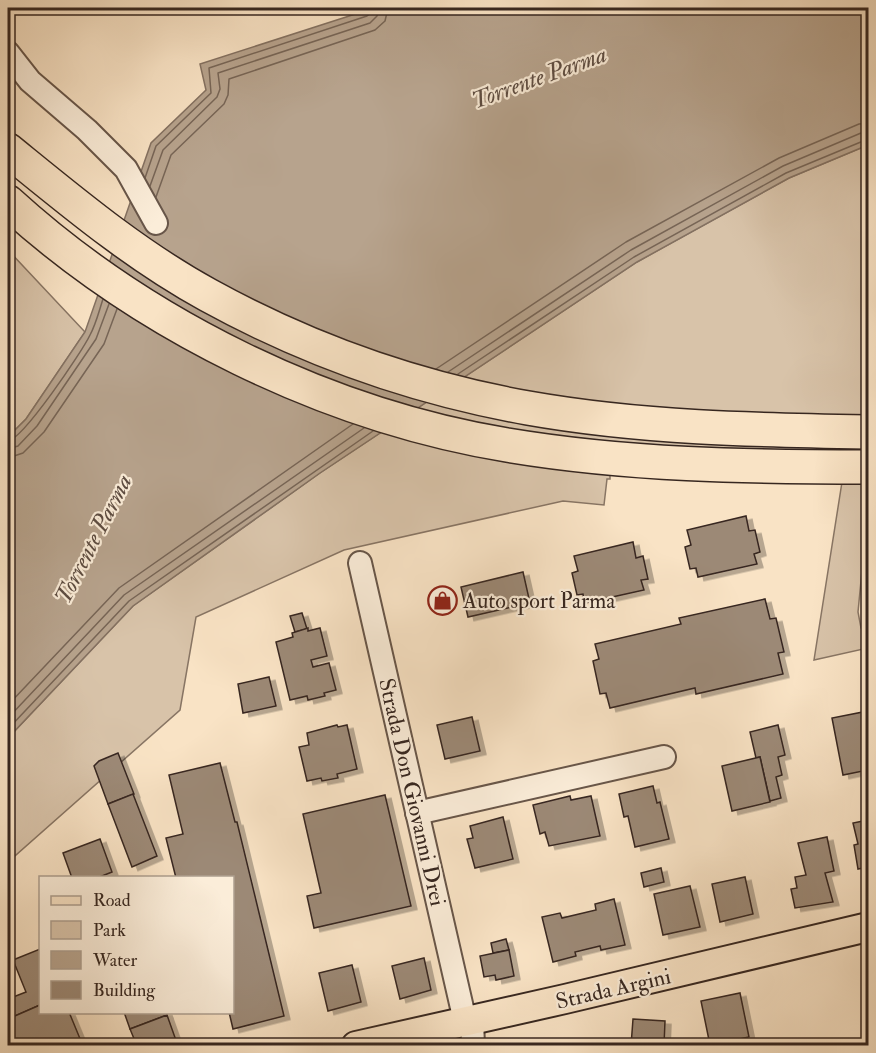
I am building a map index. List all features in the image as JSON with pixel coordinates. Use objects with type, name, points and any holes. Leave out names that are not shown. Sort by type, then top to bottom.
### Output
[{"type":"highway","points":[[8,135],[76,206]]},
{"type":"highway","points":[[8,150],[105,228],[208,295],[340,357],[411,381],[528,408],[614,420],[714,427],[868,432]]},
{"type":"highway","points":[[8,202],[39,231],[80,262],[155,311],[216,346],[323,394],[388,416],[470,438],[611,459],[714,466],[868,467]]},
{"type":"highway","points":[[8,218],[39,231]]},
{"type":"main road","name":"Strada Argini","points":[[356,1046],[470,1029],[868,927]]},
{"type":"street","points":[[8,53],[30,81],[87,130],[126,170],[156,223]]},
{"type":"street","name":"Strada Don Giovanni Drei","points":[[360,563],[417,813],[470,1029]]},
{"type":"street","points":[[417,813],[664,757]]},
{"type":"green space","points":[[868,145],[868,418],[843,418],[842,482],[610,474],[610,479],[607,479],[604,505],[563,501],[344,550],[196,617],[180,710],[8,862],[8,738],[133,606],[320,473],[637,262],[789,178]]},
{"type":"green space","points":[[8,250],[85,332],[26,419],[8,437]]},
{"type":"green space","points":[[842,482],[868,483],[868,526],[858,612],[861,628],[868,636],[868,648],[814,660]]},
{"type":"water","name":"Torrente Parma","points":[[374,8],[868,8],[868,145],[789,178],[637,262],[320,473],[133,606],[8,738],[8,437],[26,419],[85,332],[151,143],[206,90],[200,64]]},
{"type":"building","points":[[746,516],[749,531],[755,530],[760,552],[754,554],[757,564],[698,577],[696,568],[690,569],[685,547],[691,545],[687,530]]},
{"type":"building","points":[[633,542],[636,558],[643,556],[648,579],[641,580],[644,590],[585,603],[583,594],[577,595],[572,573],[578,571],[574,556]]},
{"type":"building","points":[[523,572],[530,603],[468,617],[461,587]]},
{"type":"building","points":[[765,599],[770,619],[776,618],[784,652],[778,653],[783,674],[696,694],[695,688],[610,708],[606,693],[600,694],[593,661],[599,659],[595,644],[681,624],[679,618]]},
{"type":"building","points":[[302,613],[307,629],[295,632],[290,616]]},
{"type":"building","points":[[308,628],[308,631],[320,628],[327,656],[311,660],[313,667],[329,663],[336,690],[324,693],[325,696],[308,700],[307,696],[290,700],[276,642],[293,637],[292,633]]},
{"type":"building","points":[[269,677],[276,706],[243,713],[238,684]]},
{"type":"building","points":[[863,712],[868,739],[868,770],[843,775],[832,718]]},
{"type":"building","points":[[472,717],[480,751],[445,759],[437,725]]},
{"type":"building","points":[[337,725],[338,727],[347,725],[357,769],[337,774],[338,778],[307,781],[299,747],[309,745],[307,733]]},
{"type":"building","points":[[778,725],[785,755],[778,757],[782,775],[776,777],[781,798],[770,801],[760,757],[756,758],[750,732]]},
{"type":"building","points":[[118,753],[134,794],[108,804],[94,766],[99,761]]},
{"type":"building","points":[[760,757],[770,802],[732,811],[722,766]]},
{"type":"building","points":[[220,763],[235,822],[237,822],[284,1016],[233,1029],[229,1014],[234,1014],[234,876],[176,876],[166,838],[183,834],[169,775]]},
{"type":"building","points":[[653,786],[657,803],[660,802],[669,839],[635,847],[628,816],[624,817],[619,794]]},
{"type":"building","points":[[133,794],[157,856],[132,867],[108,804]]},
{"type":"building","points":[[385,795],[411,906],[314,928],[307,896],[321,893],[303,814]]},
{"type":"building","points":[[570,796],[571,800],[591,796],[600,836],[549,846],[545,832],[540,834],[533,805]]},
{"type":"building","points":[[503,817],[513,859],[475,868],[467,839],[473,838],[470,826]]},
{"type":"building","points":[[868,820],[868,867],[858,869],[854,845],[858,844],[853,823]]},
{"type":"building","points":[[827,837],[834,871],[825,873],[833,902],[795,908],[791,889],[797,888],[795,877],[806,875],[798,843]]},
{"type":"building","points":[[100,839],[112,872],[102,876],[71,876],[63,853]]},
{"type":"building","points":[[661,868],[664,882],[644,887],[641,873]]},
{"type":"building","points":[[745,877],[753,914],[720,922],[712,884]]},
{"type":"building","points":[[690,886],[700,927],[663,935],[654,894]]},
{"type":"building","points":[[614,899],[625,945],[601,950],[600,946],[575,952],[576,956],[553,962],[542,917],[560,913],[562,918],[596,910],[595,904]]},
{"type":"building","points":[[506,939],[509,950],[493,953],[491,943]]},
{"type":"building","points":[[39,949],[39,1005],[8,1019],[8,999],[26,992],[13,960]]},
{"type":"building","points":[[509,950],[514,976],[496,980],[495,975],[484,977],[480,956]]},
{"type":"building","points":[[424,958],[431,990],[400,999],[392,966]]},
{"type":"building","points":[[352,965],[361,1002],[328,1011],[319,973]]},
{"type":"building","points":[[740,993],[749,1037],[710,1045],[701,1001]]},
{"type":"building","points":[[39,1005],[39,1014],[70,1014],[83,1046],[8,1046],[8,1019]]},
{"type":"building","points":[[125,1014],[167,1014],[167,1015],[130,1029]]},
{"type":"building","points":[[167,1015],[178,1046],[137,1046],[130,1029]]},
{"type":"building","points":[[633,1019],[665,1021],[664,1046],[631,1046]]},
{"type":"building","points":[[542,1039],[583,1042],[583,1046],[541,1046]]},
{"type":"place","name":"Auto sport Parma","points":[[442,600]]}]
